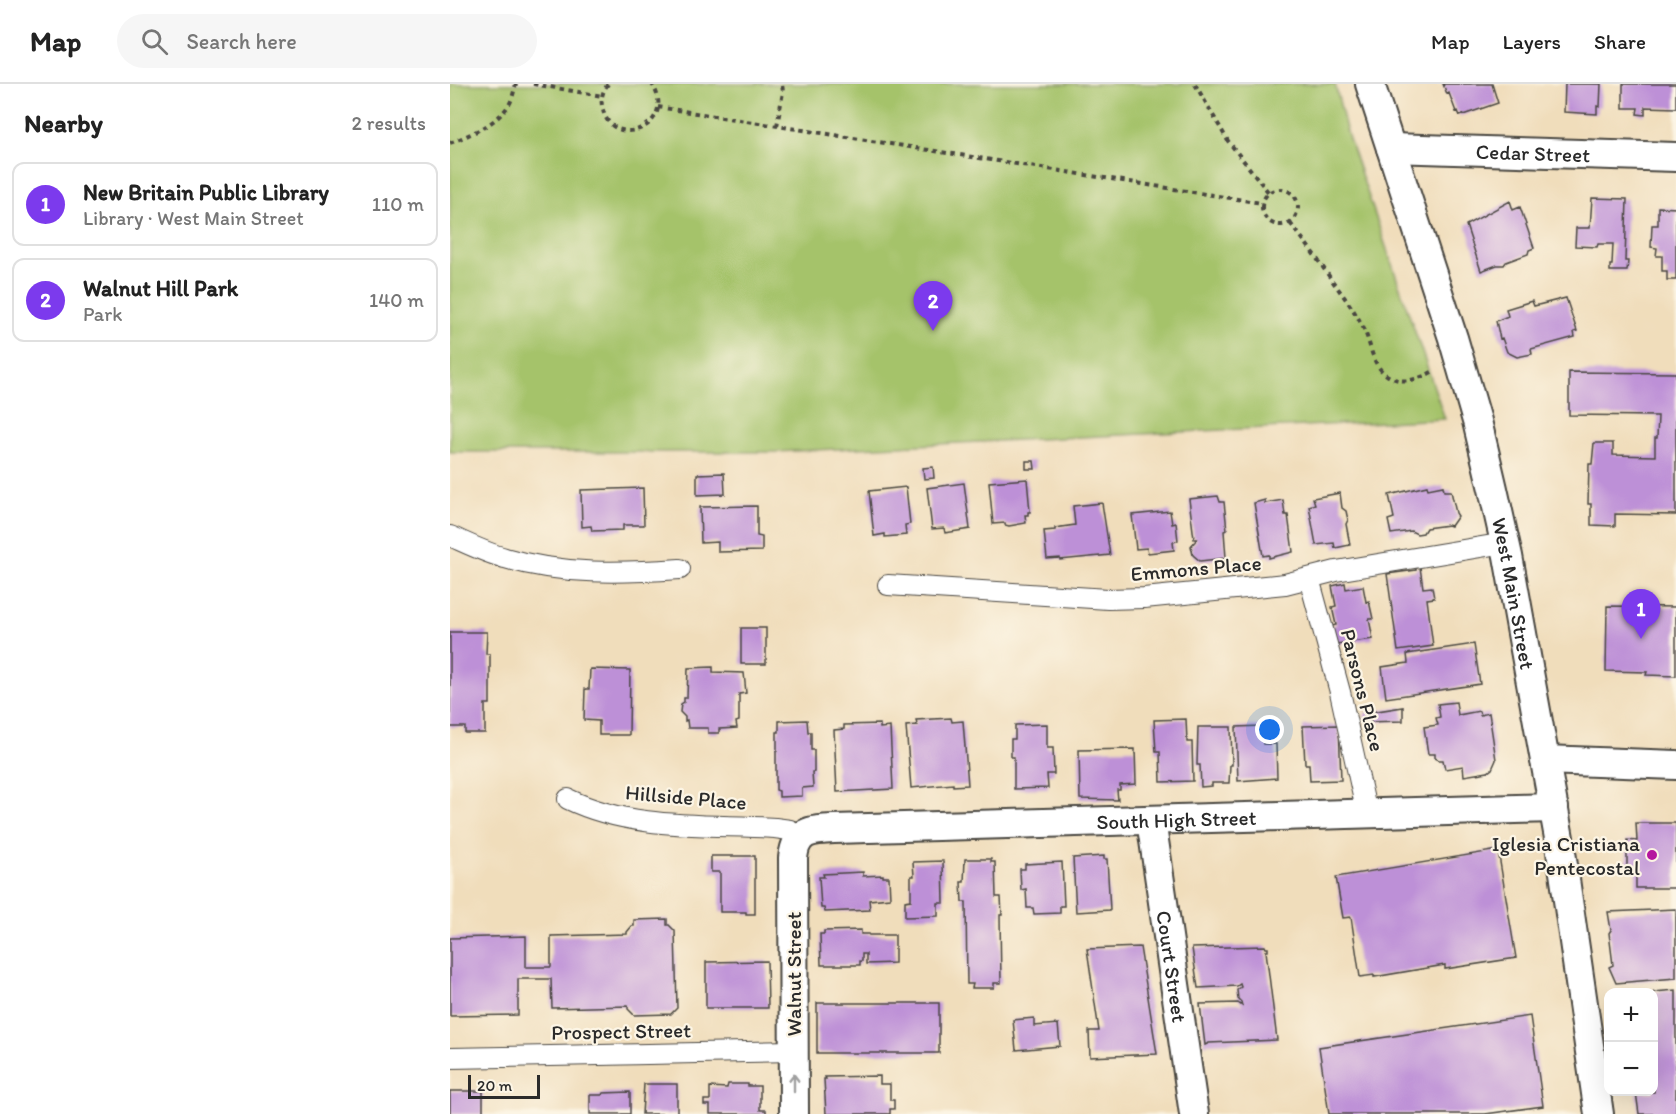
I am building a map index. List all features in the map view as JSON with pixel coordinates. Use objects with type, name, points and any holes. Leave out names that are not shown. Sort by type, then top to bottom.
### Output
[{"type":"street","name":"West Main Street","points":[[1369,84],[1461,367],[1482,442],[1505,543],[1554,808],[1599,1114]]},
{"type":"street","name":"Cedar Street","points":[[1390,148],[1676,157]]},
{"type":"street","points":[[450,536],[500,557],[548,567],[621,573],[680,569]]},
{"type":"street","name":"Emmons Place","points":[[888,585],[1135,599],[1286,584],[1336,571],[1505,543]]},
{"type":"street","name":"Parsons Place","points":[[1309,578],[1340,692],[1367,814]]},
{"type":"street","points":[[1545,760],[1676,765]]},
{"type":"street","name":"Hillside Place","points":[[568,799],[603,813],[638,820],[775,828],[790,830],[801,836]]},
{"type":"street","name":"South High Street","points":[[801,836],[815,831],[834,829],[1554,808]]},
{"type":"street","name":"Court Street","points":[[1151,820],[1194,1114]]},
{"type":"street","name":"Walnut Street","points":[[794,1114],[792,869],[795,847],[801,836]]},
{"type":"street","name":"Prospect Street","points":[[450,1058],[794,1051]]},
{"type":"path","points":[[450,143],[477,132],[503,113],[512,100],[516,84]]},
{"type":"path","points":[[533,84],[602,96]]},
{"type":"path","points":[[608,84],[602,96],[604,116],[610,124],[629,131],[647,126],[654,118],[658,107],[656,91],[652,84]]},
{"type":"path","points":[[777,126],[783,92],[782,84]]},
{"type":"path","points":[[1195,84],[1228,141],[1269,192]]},
{"type":"path","points":[[658,107],[1262,203]]},
{"type":"path","points":[[1280,189],[1295,197],[1299,208],[1290,223],[1283,226],[1271,224],[1266,219],[1262,203],[1269,192],[1280,189]]},
{"type":"path","points":[[1290,223],[1353,308],[1366,333],[1372,355],[1383,372],[1392,378],[1404,381],[1434,371]]},
{"type":"green space","points":[[450,84],[1335,84],[1347,133],[1445,419],[775,452],[450,452]]},
{"type":"building","points":[[1443,84],[1492,84],[1498,103],[1460,116]]},
{"type":"building","points":[[1565,84],[1601,84],[1600,107],[1597,106],[1597,114],[1564,112]]},
{"type":"building","points":[[1623,84],[1676,84],[1676,108],[1645,107],[1645,115],[1637,114],[1638,108],[1623,108]]},
{"type":"building","points":[[1592,198],[1627,199],[1625,261],[1628,261],[1627,271],[1610,271],[1613,244],[1598,244],[1597,247],[1575,246],[1576,228],[1590,228]]},
{"type":"building","points":[[1510,201],[1513,210],[1520,207],[1534,248],[1529,250],[1528,254],[1506,262],[1504,265],[1481,271],[1466,225]]},
{"type":"building","points":[[1658,207],[1676,208],[1676,280],[1667,280],[1667,271],[1662,271],[1662,256],[1656,256],[1657,248],[1651,247],[1652,225],[1658,225]]},
{"type":"building","points":[[1566,298],[1577,331],[1574,332],[1575,337],[1531,349],[1532,354],[1517,357],[1507,352],[1502,338],[1500,339],[1496,321],[1508,316],[1506,309],[1532,301],[1534,306]]},
{"type":"building","points":[[1569,372],[1676,373],[1676,515],[1615,514],[1615,526],[1591,525],[1591,504],[1588,504],[1589,464],[1592,464],[1594,443],[1613,443],[1613,455],[1655,456],[1658,416],[1569,415]]},
{"type":"building","points":[[1026,461],[1034,461],[1035,469],[1026,469]]},
{"type":"building","points":[[933,467],[934,478],[924,479],[923,468]]},
{"type":"building","points":[[724,473],[725,494],[697,495],[697,474]]},
{"type":"building","points":[[1027,479],[1030,512],[1025,515],[1026,523],[1009,526],[1005,523],[993,524],[989,482]]},
{"type":"building","points":[[964,483],[970,529],[945,533],[944,528],[932,529],[927,488]]},
{"type":"building","points":[[1427,486],[1428,489],[1443,486],[1444,491],[1451,491],[1458,516],[1451,526],[1426,528],[1423,533],[1417,534],[1411,531],[1391,534],[1388,520],[1394,518],[1389,495]]},
{"type":"building","points":[[906,487],[910,524],[905,525],[906,535],[874,536],[869,491]]},
{"type":"building","points":[[643,488],[644,525],[623,525],[623,530],[592,531],[591,526],[582,527],[581,490]]},
{"type":"building","points":[[1340,493],[1342,508],[1346,511],[1348,520],[1346,524],[1350,545],[1335,548],[1334,543],[1316,545],[1309,506],[1315,504],[1313,498]]},
{"type":"building","points":[[1218,496],[1220,502],[1224,502],[1227,530],[1224,531],[1226,558],[1200,561],[1193,555],[1191,546],[1197,539],[1194,539],[1189,499]]},
{"type":"building","points":[[1265,500],[1265,503],[1283,500],[1285,515],[1288,515],[1293,552],[1269,558],[1269,555],[1263,556],[1254,503]]},
{"type":"building","points":[[1102,503],[1110,555],[1060,560],[1060,558],[1047,559],[1044,531],[1075,525],[1073,506]]},
{"type":"building","points":[[757,506],[757,536],[762,537],[762,551],[718,552],[718,542],[701,543],[700,507]]},
{"type":"building","points":[[1170,511],[1172,524],[1176,523],[1178,541],[1173,542],[1174,550],[1148,553],[1147,548],[1136,549],[1132,515]]},
{"type":"building","points":[[1420,567],[1423,588],[1432,587],[1434,598],[1427,599],[1433,646],[1398,651],[1387,574],[1416,570]]},
{"type":"building","points":[[1345,583],[1346,589],[1363,586],[1373,619],[1369,619],[1373,639],[1336,644],[1332,626],[1336,625],[1332,607],[1336,606],[1332,586]]},
{"type":"building","points":[[1607,606],[1676,607],[1676,676],[1646,675],[1647,672],[1606,671]]},
{"type":"building","points":[[741,628],[766,628],[766,664],[741,664]]},
{"type":"building","points":[[450,632],[487,632],[486,654],[490,654],[490,704],[485,704],[485,733],[465,733],[465,727],[450,727]]},
{"type":"building","points":[[1474,644],[1480,684],[1386,698],[1382,667],[1408,663],[1407,654]]},
{"type":"building","points":[[713,667],[713,672],[744,673],[746,693],[739,694],[737,728],[719,729],[719,733],[708,733],[708,728],[688,728],[687,720],[685,721],[685,717],[680,712],[684,698],[687,698],[688,668]]},
{"type":"building","points":[[590,669],[630,670],[629,735],[599,735],[599,721],[584,720],[585,689],[589,689]]},
{"type":"building","points":[[1456,702],[1458,715],[1479,711],[1480,715],[1489,713],[1496,760],[1488,772],[1464,776],[1463,766],[1445,769],[1443,760],[1435,758],[1435,754],[1428,754],[1424,727],[1438,725],[1436,718],[1440,717],[1438,704]]},
{"type":"building","points":[[1403,707],[1403,721],[1365,722],[1365,713]]},
{"type":"building","points":[[951,718],[952,722],[963,721],[968,785],[911,788],[906,726],[917,725],[916,720]]},
{"type":"building","points":[[1186,719],[1187,742],[1192,742],[1193,781],[1161,782],[1160,752],[1156,752],[1154,720]]},
{"type":"building","points":[[807,720],[808,732],[811,732],[811,750],[814,750],[813,787],[802,788],[802,796],[779,797],[779,791],[776,790],[776,751],[779,721]]},
{"type":"building","points":[[880,724],[880,728],[890,727],[893,789],[837,792],[834,730],[844,729],[844,725]]},
{"type":"building","points":[[1047,724],[1047,748],[1053,748],[1054,774],[1047,774],[1048,788],[1014,789],[1014,757],[1011,757],[1011,739],[1015,739],[1015,725]]},
{"type":"building","points":[[1339,725],[1341,780],[1310,781],[1309,764],[1305,764],[1303,726]]},
{"type":"building","points":[[1262,726],[1263,744],[1276,744],[1277,778],[1238,781],[1236,727]]},
{"type":"building","points":[[1198,727],[1231,727],[1232,765],[1230,765],[1229,783],[1212,783],[1212,786],[1201,787],[1200,765],[1197,765]]},
{"type":"building","points":[[1135,749],[1136,784],[1120,785],[1120,790],[1117,790],[1118,800],[1080,799],[1079,750]]},
{"type":"building","name":"Iglesia Cristiana Pentecostal","points":[[1636,823],[1676,823],[1676,888],[1636,888],[1636,870],[1627,870],[1627,840],[1637,841]]},
{"type":"building","points":[[1498,850],[1516,958],[1445,969],[1445,965],[1374,977],[1374,975],[1360,977],[1351,917],[1343,918],[1336,877]]},
{"type":"building","points":[[711,856],[755,856],[755,914],[720,912],[720,872],[711,872]]},
{"type":"building","points":[[1104,856],[1104,859],[1107,859],[1110,910],[1076,912],[1073,858]]},
{"type":"building","points":[[965,859],[991,859],[991,862],[995,862],[996,897],[1001,897],[1002,915],[1000,915],[1001,983],[994,983],[994,988],[972,988],[973,984],[967,984],[966,902],[962,902],[961,882],[964,882]]},
{"type":"building","points":[[943,861],[944,903],[938,903],[938,916],[905,917],[905,901],[911,900],[913,862]]},
{"type":"building","points":[[1062,862],[1064,906],[1060,906],[1060,913],[1034,914],[1033,908],[1027,908],[1026,889],[1021,890],[1020,869],[1025,869],[1025,864]]},
{"type":"building","points":[[863,872],[863,876],[889,877],[890,898],[869,900],[870,910],[825,912],[824,908],[821,908],[819,877],[824,877],[823,874]]},
{"type":"building","points":[[1676,909],[1676,978],[1616,983],[1609,967],[1613,965],[1608,912]]},
{"type":"building","points":[[667,919],[667,925],[675,931],[677,1008],[671,1014],[634,1015],[628,1006],[552,1008],[551,979],[518,979],[518,1015],[450,1016],[450,938],[526,936],[526,967],[551,967],[551,936],[627,934],[634,926],[634,920]]},
{"type":"building","points":[[861,930],[861,934],[895,935],[895,963],[866,964],[866,954],[862,954],[860,965],[821,965],[820,934],[824,934],[824,931]]},
{"type":"building","points":[[1265,946],[1268,948],[1266,951],[1277,1040],[1205,1045],[1200,1004],[1238,1003],[1242,1006],[1237,990],[1241,987],[1240,984],[1198,988],[1192,948]]},
{"type":"building","points":[[1140,947],[1157,1054],[1090,1057],[1089,1031],[1099,1031],[1087,949]]},
{"type":"building","points":[[767,961],[768,1008],[706,1008],[706,962]]},
{"type":"building","points":[[1676,990],[1676,1114],[1639,1114],[1637,1096],[1658,1096],[1658,992]]},
{"type":"building","points":[[817,1003],[939,1003],[939,1053],[817,1053]]},
{"type":"building","points":[[1530,1016],[1543,1106],[1485,1114],[1329,1114],[1319,1047]]},
{"type":"building","points":[[1034,1018],[1034,1026],[1058,1024],[1060,1046],[1016,1050],[1013,1020]]},
{"type":"building","points":[[880,1076],[880,1084],[890,1084],[890,1100],[894,1100],[894,1109],[890,1109],[890,1114],[826,1114],[825,1077]]},
{"type":"building","points":[[644,1084],[677,1084],[677,1114],[642,1114]]},
{"type":"building","points":[[728,1084],[760,1086],[760,1110],[766,1110],[766,1114],[710,1114],[710,1105],[704,1105],[704,1100],[710,1100],[710,1087],[727,1088]]},
{"type":"building","points":[[450,1091],[483,1091],[483,1114],[450,1114]]},
{"type":"building","points":[[630,1092],[630,1114],[590,1114],[590,1095]]},
{"type":"place","name":"Walnut Hill Park","points":[[933,331]]},
{"type":"place","name":"New Britain Public Library","points":[[1641,639]]},
{"type":"place","name":"Iglesia Cristiana Pentecostal","points":[[1652,855]]}]
